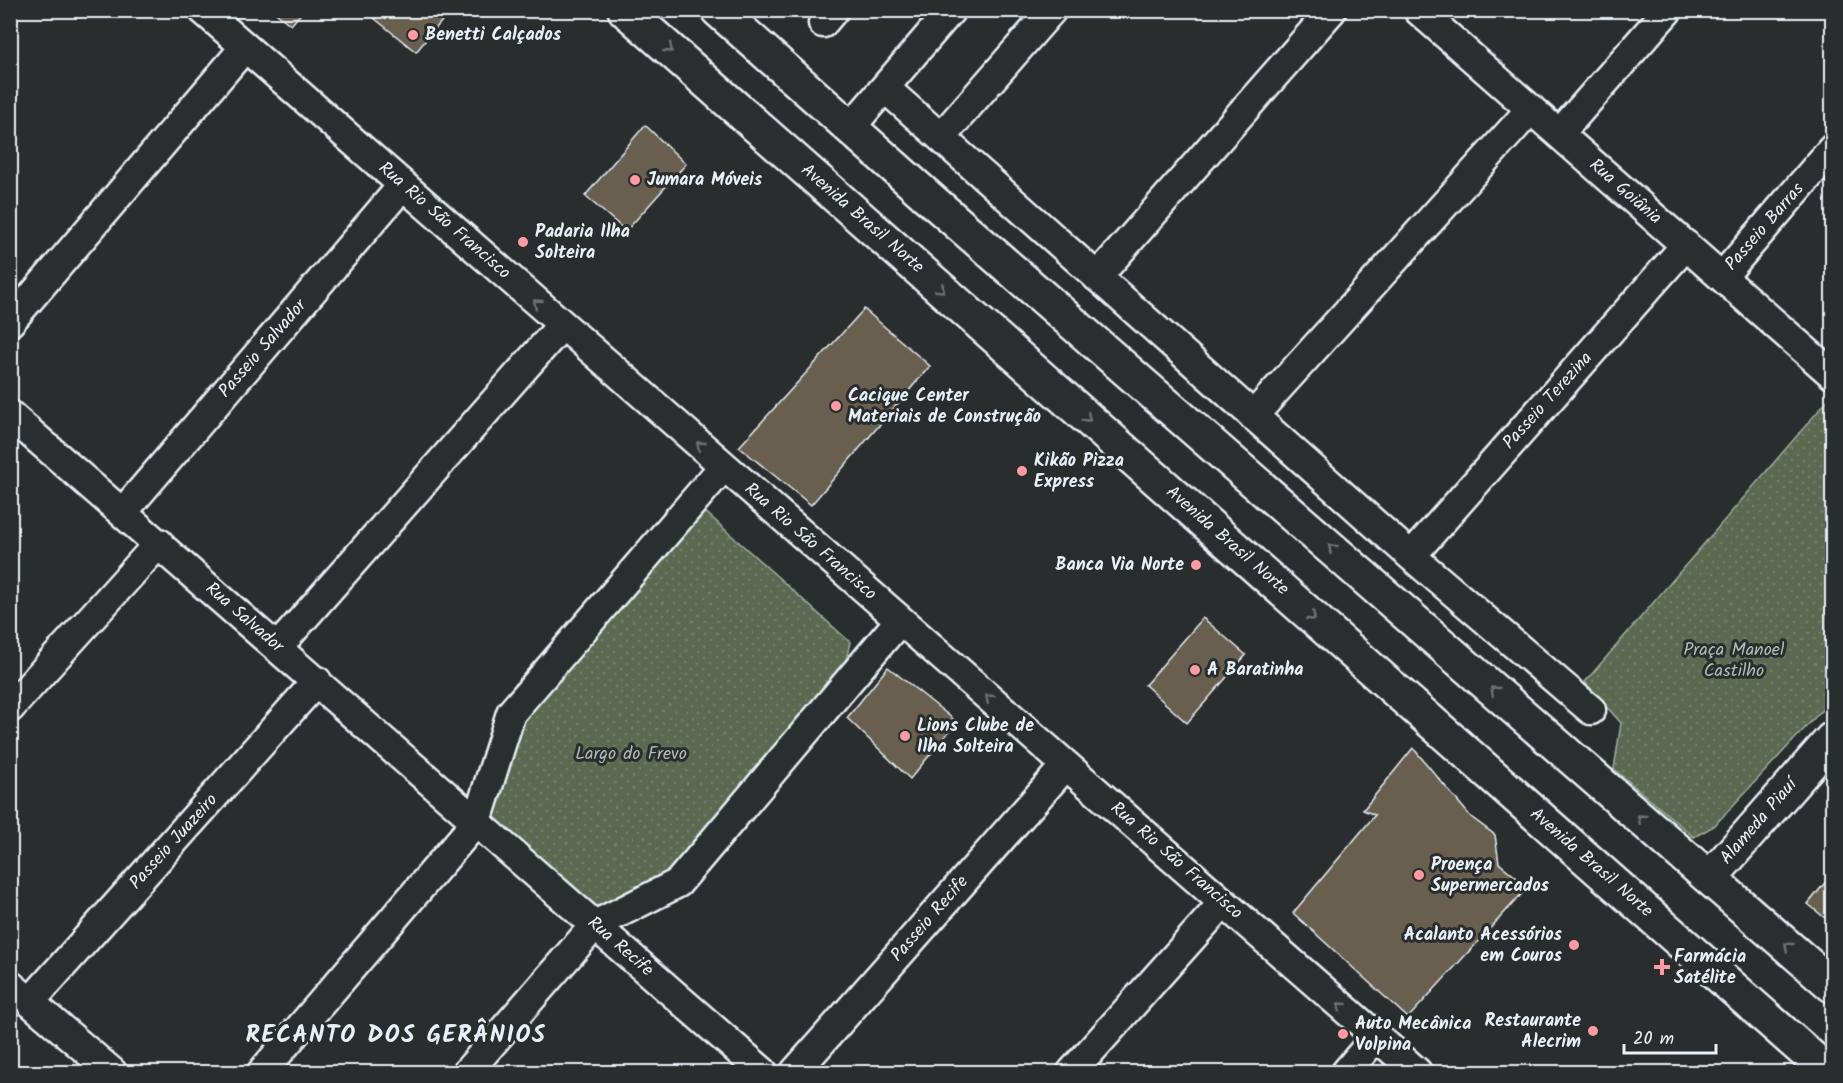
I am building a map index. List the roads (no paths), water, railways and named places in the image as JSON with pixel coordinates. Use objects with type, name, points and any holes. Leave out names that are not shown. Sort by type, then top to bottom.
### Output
[{"type":"main road","name":"Avenida Brasil Norte","points":[[625,10],[1828,1072]]},
{"type":"main road","points":[[718,10],[850,128],[1833,985]]},
{"type":"main road","name":"Alameda Piauí","points":[[1710,878],[1833,739]]},
{"type":"street","name":"Rua Rio São Francisco","points":[[203,10],[1417,1072]]},
{"type":"street","points":[[850,128],[951,10]]},
{"type":"street","points":[[941,137],[1052,10]]},
{"type":"street","points":[[1097,277],[1332,10]]},
{"type":"street","name":"Rua Goiânia","points":[[1418,10],[1833,374]]},
{"type":"street","points":[[1559,134],[1668,10]]},
{"type":"street","points":[[10,322],[245,47]]},
{"type":"street","points":[[885,88],[1411,556],[1591,710]]},
{"type":"street","points":[[1253,416],[1531,109]]},
{"type":"street","name":"Passeio Barras","points":[[1722,277],[1833,149]]},
{"type":"street","name":"Passeio Salvador","points":[[123,512],[403,185]]},
{"type":"street","name":"Passeio Terezina","points":[[1411,556],[1686,245]]},
{"type":"street","points":[[278,647],[562,325]]},
{"type":"street","name":"Rua Salvador","points":[[10,415],[477,821]]},
{"type":"street","points":[[262,1072],[477,821],[511,713],[724,466]]},
{"type":"street","points":[[10,708],[159,543]]},
{"type":"street","points":[[467,1072],[595,924],[678,883],[900,620]]},
{"type":"street","name":"Passeio Juazeiro","points":[[20,993],[317,681]]},
{"type":"street","name":"Passeio Recife","points":[[795,1072],[1066,765]]},
{"type":"street","name":"Rua Recife","points":[[477,821],[595,924],[752,1069]]},
{"type":"street","points":[[1072,1072],[1223,903]]},
{"type":"street","points":[[20,993],[112,1072]]},
{"type":"street","points":[[1346,1072],[1376,1037]]},
{"type":"place","name":"Benetti Calçados","points":[[413,35]]},
{"type":"place","name":"Jumara Móveis","points":[[635,180]]},
{"type":"place","name":"Padaria Ilha Solteira","points":[[523,242]]},
{"type":"place","name":"Cacique Center Materiais de Construção","points":[[836,406]]},
{"type":"place","name":"Kikão Pizza Express","points":[[1022,471]]},
{"type":"place","name":"Banca Via Norte","points":[[1196,565]]},
{"type":"place","name":"A Baratinha","points":[[1195,670]]},
{"type":"place","name":"Lions Clube de Ilha Solteira","points":[[905,736]]},
{"type":"place","name":"Proença Supermercados","points":[[1419,875]]},
{"type":"place","name":"Acalanto Acessórios em Couros","points":[[1574,945]]},
{"type":"place","name":"Farmácia Satélite","points":[[1662,967]]},
{"type":"place","name":"Restaurante Alecrim","points":[[1593,1031]]},
{"type":"place","name":"Auto Mecânica Volpina","points":[[1343,1034]]},
{"type":"district","name":"RECANTO DOS GERÂNIOS","points":[[396,1035]]},
{"type":"park label","name":"Praça Manoel Castilho","points":[[1734,660]]},
{"type":"park label","name":"Largo do Frevo","points":[[631,754]]}]
